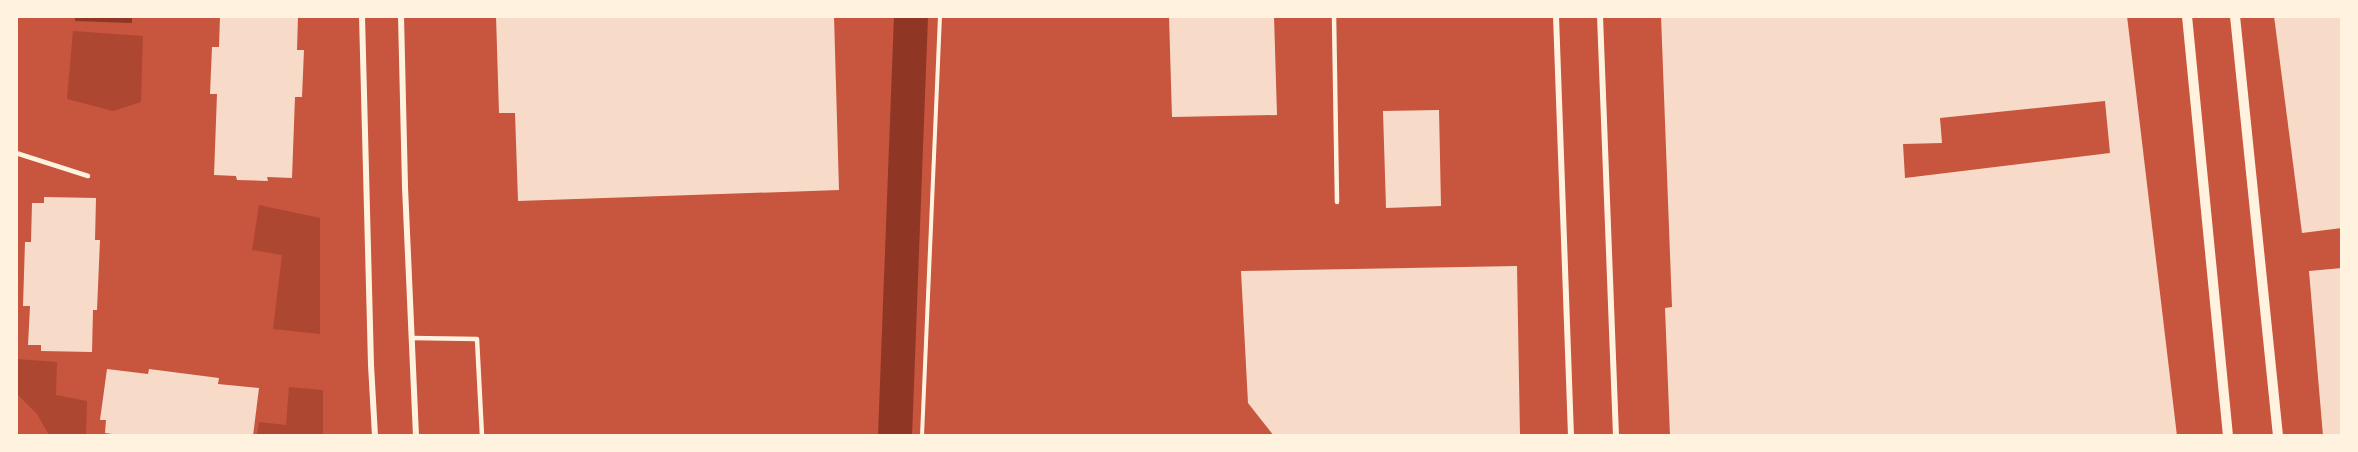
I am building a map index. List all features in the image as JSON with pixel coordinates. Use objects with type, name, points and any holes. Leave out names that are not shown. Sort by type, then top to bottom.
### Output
[{"type":"street","points":[[362,16],[371,365],[375,435]]},
{"type":"street","points":[[401,16],[405,187],[416,435]]},
{"type":"street","points":[[1556,16],[1571,435]]},
{"type":"street","points":[[1600,16],[1616,435]]},
{"type":"street","points":[[2187,16],[2228,435]]},
{"type":"street","points":[[2235,16],[2278,435]]},
{"type":"lane","points":[[1334,16],[1338,202]]},
{"type":"lane","points":[[16,153],[88,176]]},
{"type":"lane","points":[[412,338],[477,339],[482,435]]},
{"type":"path","points":[[922,435],[940,16]]},
{"type":"shaded area","points":[[75,17],[132,17],[132,23],[75,21]]},
{"type":"shaded area","points":[[73,31],[143,36],[141,102],[113,111],[67,99]]},
{"type":"shaded area","points":[[259,205],[320,218],[320,334],[273,329],[282,255],[252,250]]},
{"type":"shaded area","points":[[16,359],[57,362],[56,395],[87,401],[86,435],[49,435],[37,414],[17,394]]},
{"type":"shaded area","points":[[289,387],[323,390],[323,435],[257,435],[259,422],[286,425]]},
{"type":"building","points":[[220,16],[298,16],[297,50],[304,50],[302,97],[295,97],[292,178],[267,177],[268,181],[237,180],[236,176],[214,175],[217,94],[210,94],[212,47],[219,47]]},
{"type":"building","points":[[496,16],[834,16],[839,190],[518,201],[515,113],[499,113]]},
{"type":"building","points":[[1169,16],[1274,16],[1277,115],[1172,117]]},
{"type":"building","points":[[1661,16],[2127,16],[2177,436],[1670,436],[1665,308],[1672,307]],"holes":[[[2105,101],[2110,153],[1905,178],[1903,144],[1942,143],[1940,118]]]},
{"type":"building","points":[[2274,16],[2342,16],[2342,228],[2302,233]]},
{"type":"building","points":[[1439,110],[1441,206],[1386,208],[1383,111]]},
{"type":"building","points":[[44,197],[96,198],[95,240],[100,240],[97,310],[93,310],[92,352],[41,351],[41,345],[28,345],[30,306],[23,306],[25,242],[31,242],[32,203],[44,203]]},
{"type":"building","points":[[1517,266],[1520,436],[1274,436],[1248,403],[1241,271]]},
{"type":"building","points":[[2342,268],[2342,436],[2323,436],[2309,271]]},
{"type":"building","points":[[107,369],[148,374],[149,369],[219,378],[218,384],[259,388],[253,436],[127,436],[105,433],[106,420],[100,420]]},
{"type":"waterway","points":[[895,436],[911,16]]}]
